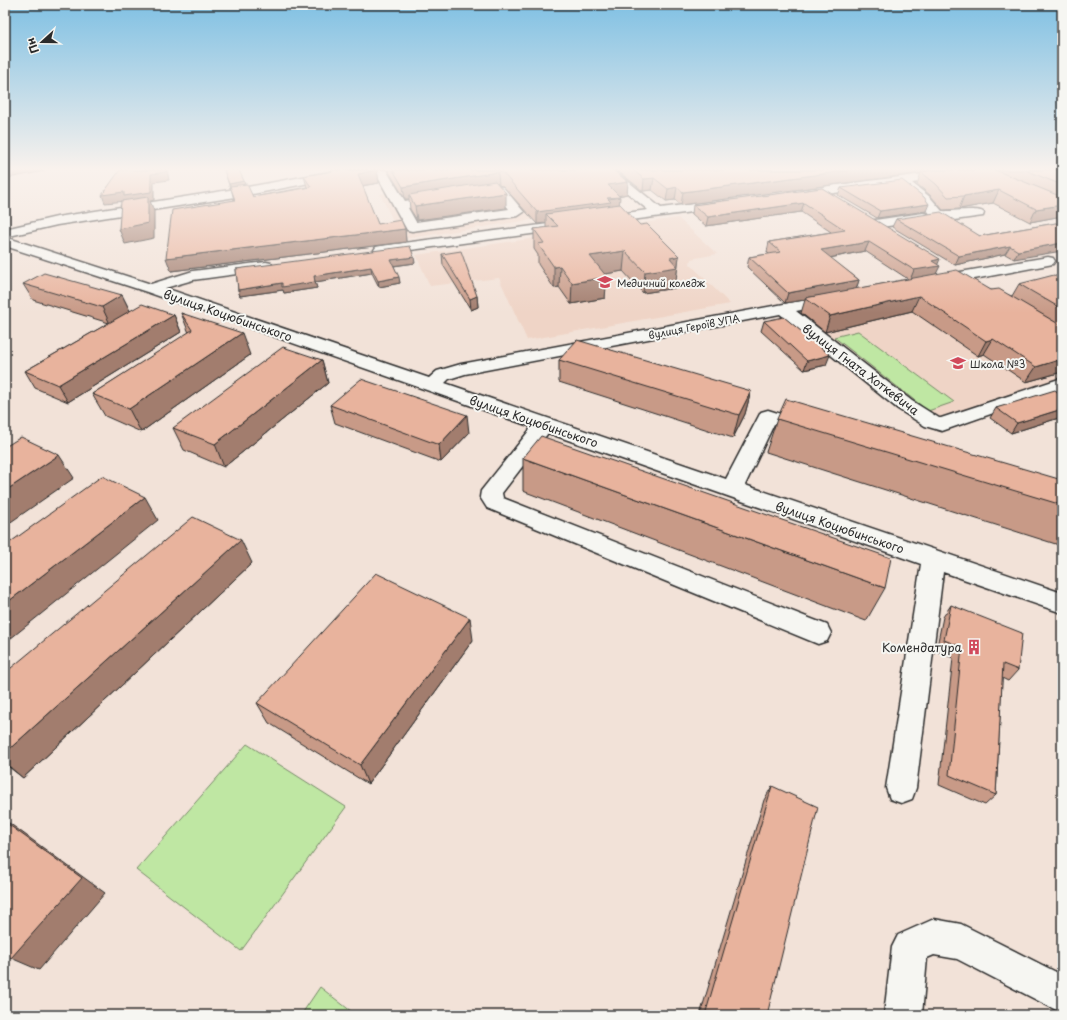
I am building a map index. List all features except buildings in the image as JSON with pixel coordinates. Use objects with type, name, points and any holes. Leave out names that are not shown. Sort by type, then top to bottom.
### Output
[{"type":"street","points":[[5,232],[76,218]]},
{"type":"street","points":[[407,218],[412,228],[481,218]]},
{"type":"street","points":[[368,252],[620,218]]},
{"type":"street","points":[[866,218],[895,236]]},
{"type":"street","points":[[875,224],[920,218]]},
{"type":"street","points":[[27,247],[26,240],[32,233],[57,221]]},
{"type":"street","name":"вулиця Коцюбинського","points":[[5,241],[152,289],[1062,603]]},
{"type":"street","points":[[922,284],[1048,261]]},
{"type":"street","points":[[152,289],[164,282],[190,276],[277,264]]},
{"type":"street","points":[[941,264],[979,288]]},
{"type":"street","name":"вулиця Героїв УПА","points":[[431,386],[443,375],[461,369],[845,298]]},
{"type":"street","name":"вулиця Гната Хоткевича","points":[[783,309],[905,405],[932,422],[942,425],[1062,383]]},
{"type":"street","points":[[732,489],[768,416],[820,432]]},
{"type":"street","points":[[544,425],[492,491],[491,496],[495,503],[818,633]]},
{"type":"street","points":[[901,788],[934,559]]},
{"type":"street","points":[[903,1015],[910,947],[934,937],[961,942],[1062,995]]},
{"type":"shaded area","points":[[392,218],[543,218],[402,239]]},
{"type":"shaded area","name":"Медичний коледж","points":[[678,218],[717,254],[691,259],[690,264],[730,304],[527,340],[499,278],[430,286],[416,255]]},
{"type":"shaded area","name":"Школа №3","points":[[954,281],[1062,347],[1062,379],[926,421],[790,313]]},
{"type":"green space","points":[[858,331],[954,402],[928,411],[834,337]]},
{"type":"green space","points":[[247,744],[346,807],[241,951],[136,870]]},
{"type":"green space","points":[[320,987],[356,1015],[301,1015]]},
{"type":"place","name":"Медичний коледж","points":[[605,282]]},
{"type":"place","name":"Школа №3","points":[[958,363]]},
{"type":"place","name":"Комендатура","points":[[974,647]]}]
